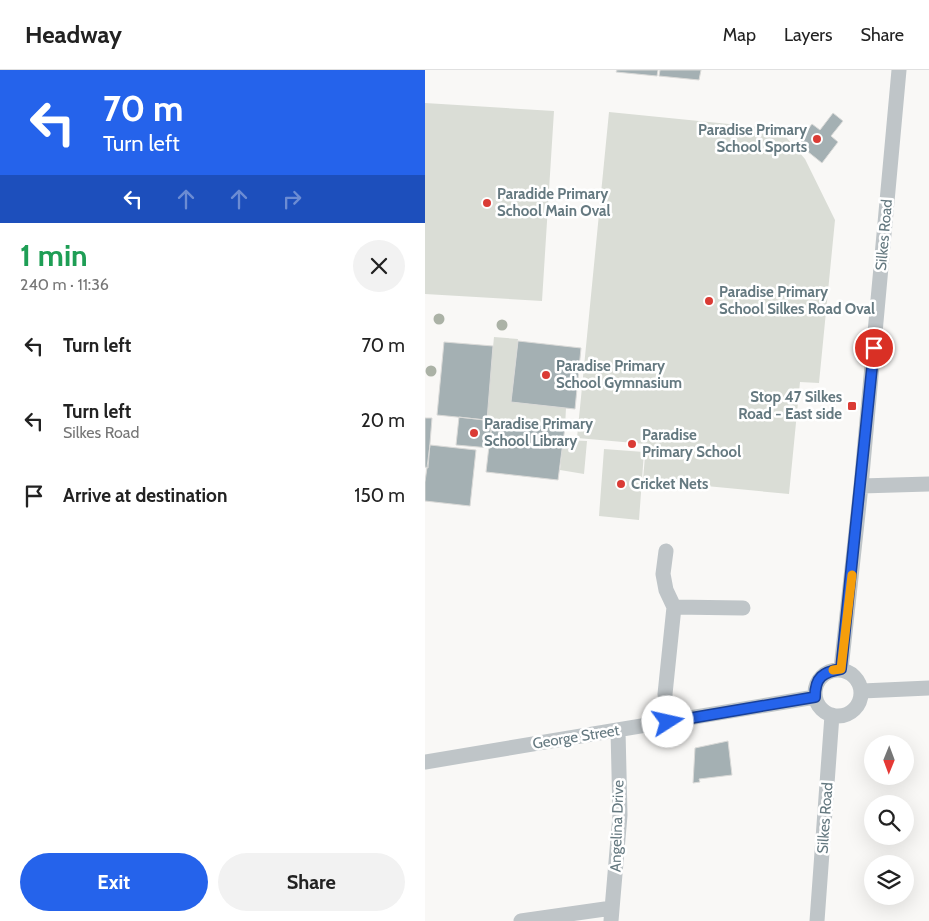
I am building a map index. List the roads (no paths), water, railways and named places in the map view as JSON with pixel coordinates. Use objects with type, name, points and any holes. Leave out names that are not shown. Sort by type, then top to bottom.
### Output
[{"type":"street","name":"Silkes Road","points":[[841,669],[861,486],[899,70]]},
{"type":"street","points":[[861,486],[929,484]]},
{"type":"street","points":[[666,551],[663,574],[666,590],[674,607],[665,694],[668,722]]},
{"type":"street","points":[[674,607],[743,608]]},
{"type":"street","points":[[841,669],[855,676],[862,691],[856,708],[842,716],[832,716],[823,711],[815,697],[817,682],[822,675],[829,671],[841,669]]},
{"type":"street","points":[[862,691],[929,688]]},
{"type":"street","name":"George Street","points":[[425,762],[815,697]]},
{"type":"street","name":"Silkes Road","points":[[817,921],[832,716]]},
{"type":"street","name":"Angelina Drive","points":[[612,914],[620,815],[618,730]]},
{"type":"street","points":[[521,921],[612,914]]},
{"type":"place","name":"Paradise Primary School Sports","points":[[817,139]]},
{"type":"place","name":"Paradide Primary School Main Oval","points":[[487,203]]},
{"type":"place","name":"Paradise Primary School Silkes Road Oval","points":[[709,301]]},
{"type":"place","name":"Paradise Primary School Gymnasium","points":[[546,375]]},
{"type":"place","name":"Stop 47 Silkes Road - East side","points":[[852,406]]},
{"type":"place","name":"Paradise Primary School Library","points":[[474,433]]},
{"type":"place","name":"Paradise Primary School","points":[[632,444]]},
{"type":"place","name":"Cricket Nets","points":[[621,484]]}]
